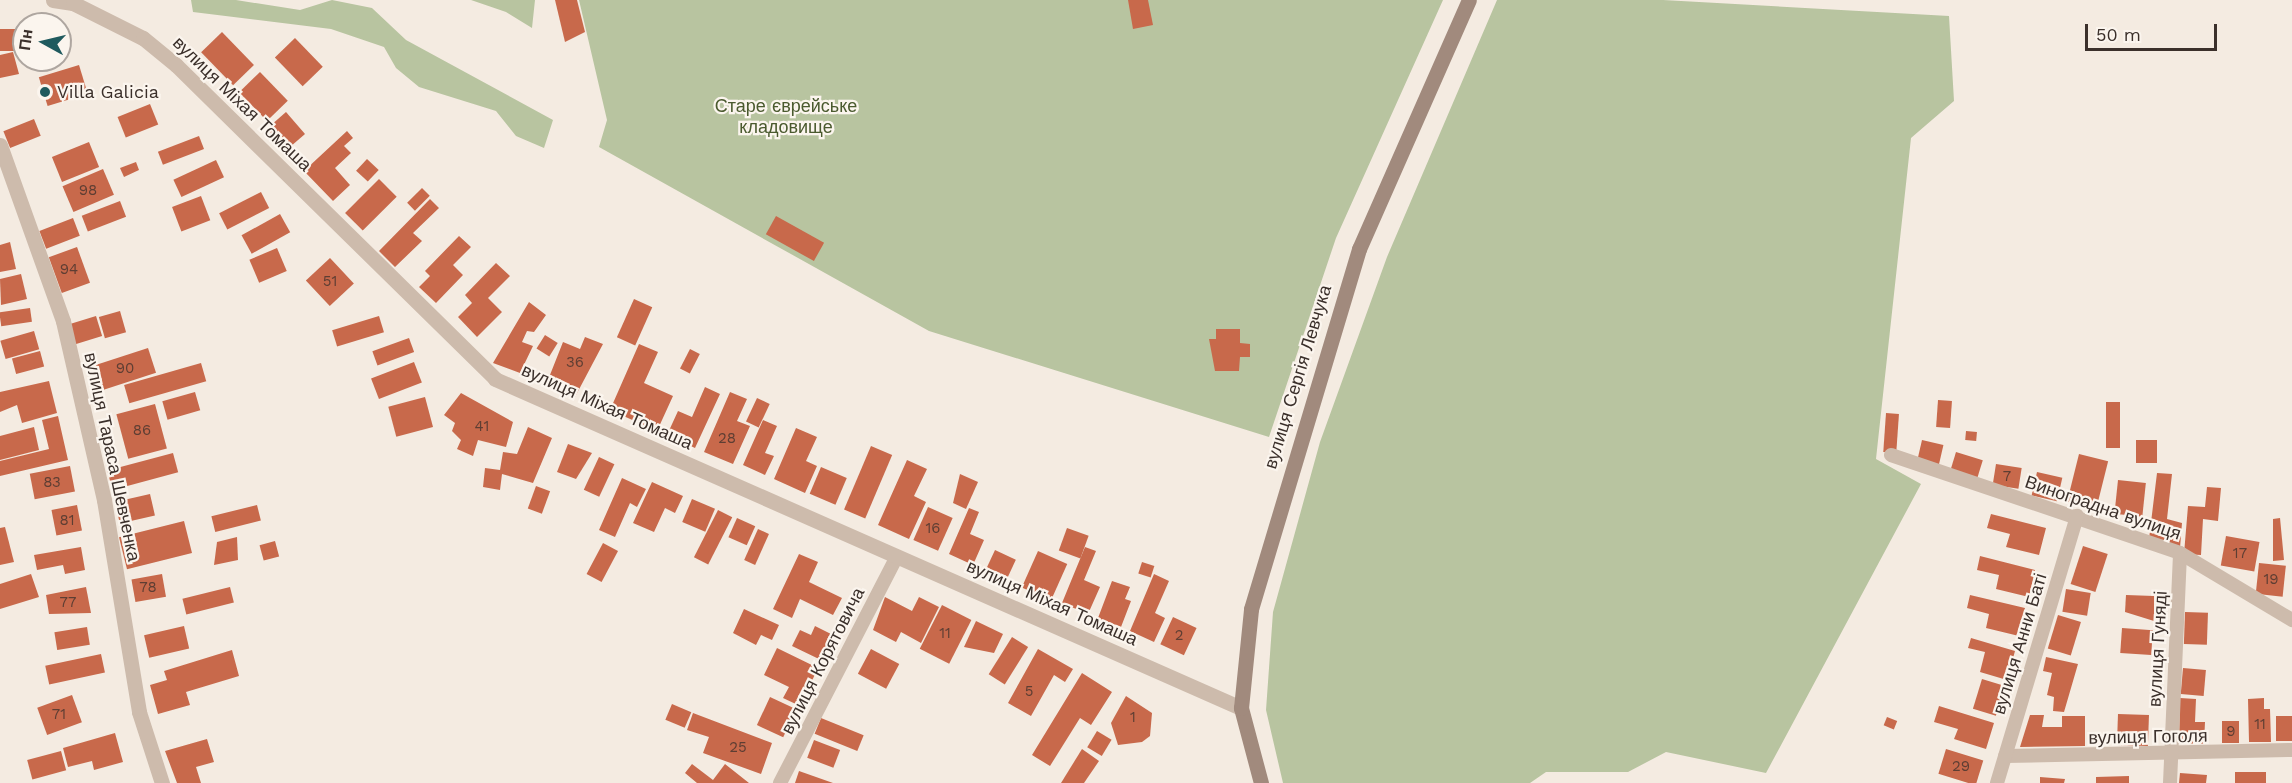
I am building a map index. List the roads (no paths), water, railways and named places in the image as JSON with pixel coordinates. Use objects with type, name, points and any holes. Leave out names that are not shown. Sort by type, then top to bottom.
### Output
[{"type":"main road","name":"вулиця Сергія Левчука","points":[[1261,783],[1242,708],[1251,609],[1359,249],[1469,0]]},
{"type":"street","name":"вулиця Міхая Томаша","points":[[53,0],[73,3],[143,38],[177,65],[495,379],[1242,708]]},
{"type":"street","name":"вулиця Тараса Шевченка","points":[[0,145],[63,321],[104,500],[140,712],[162,783]]},
{"type":"street","name":"Виноградна вулиця","points":[[1891,455],[2077,516],[2180,553],[2292,620]]},
{"type":"street","name":"вулиця Анни Баті","points":[[1997,783],[2077,516]]},
{"type":"street","name":"вулиця Гуняді","points":[[2170,783],[2180,553]]},
{"type":"street","name":"вулиця Корятовича","points":[[780,783],[897,556]]},
{"type":"street","name":"вулиця Гоголя","points":[[2005,756],[2171,755],[2292,750]]},
{"type":"place","name":"Villa Galicia","points":[[45,92]]},
{"type":"park label","name":"Старе єврейське кладовище","points":[[786,117]]}]
